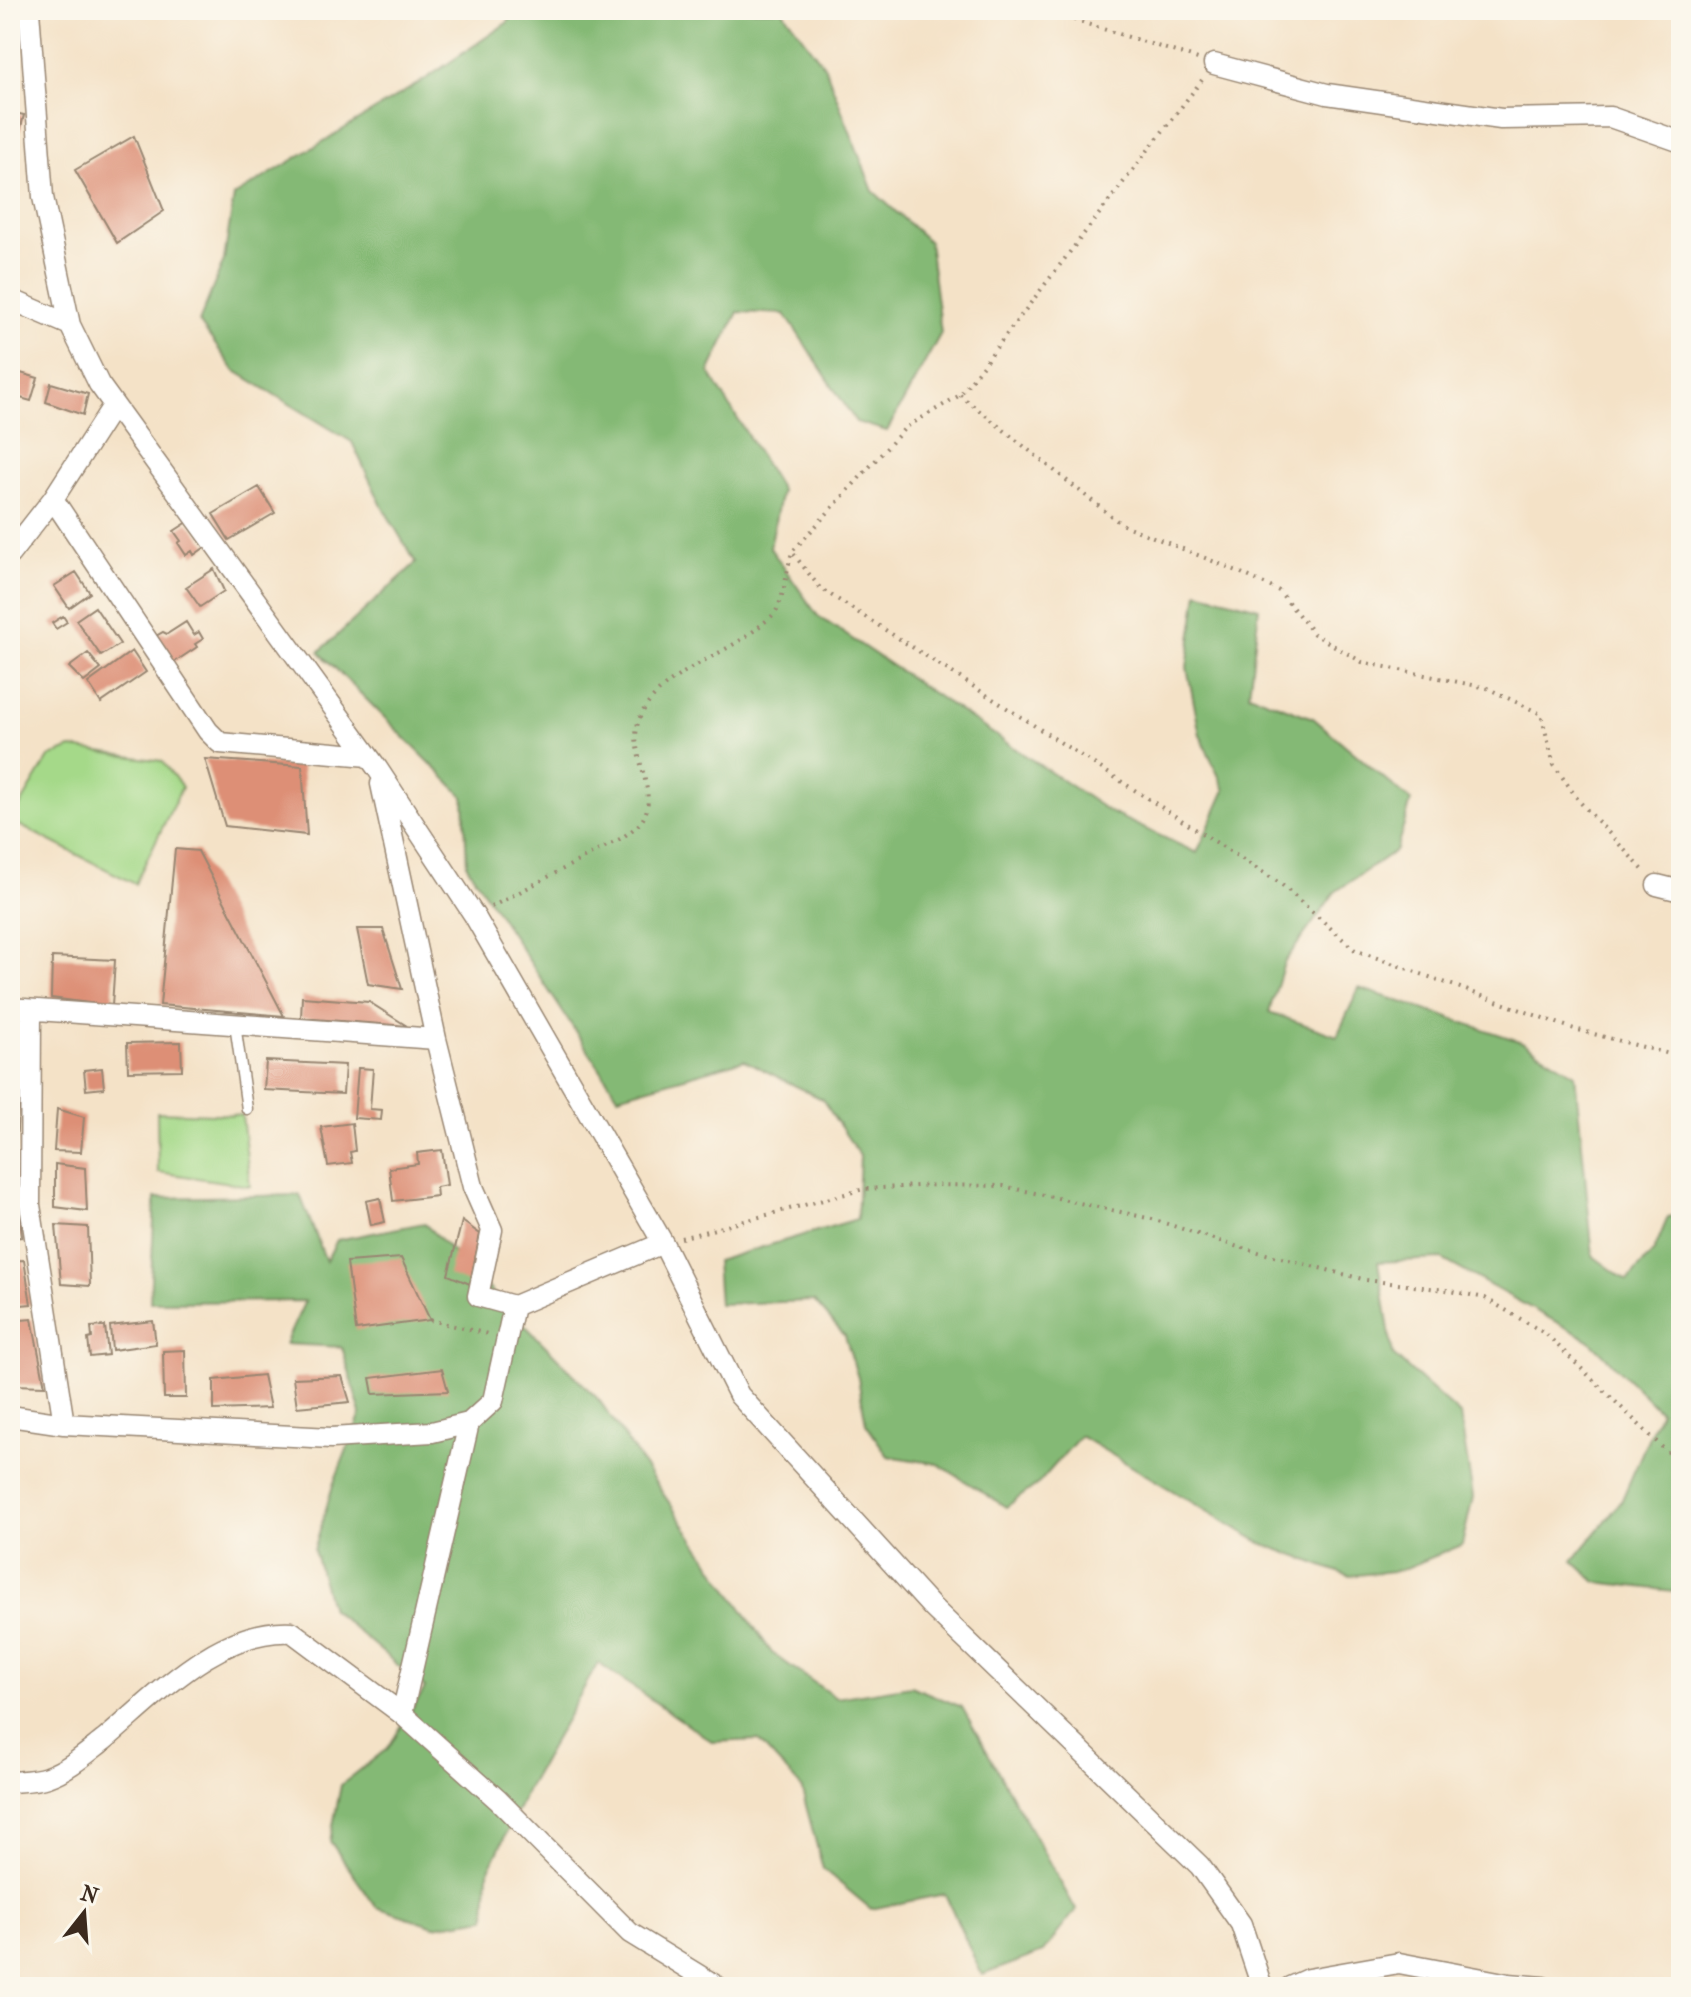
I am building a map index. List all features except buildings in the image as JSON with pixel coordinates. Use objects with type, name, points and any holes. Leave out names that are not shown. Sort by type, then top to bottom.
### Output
[{"type":"street","points":[[29,10],[43,197],[70,325],[99,384],[372,762],[474,915],[663,1243],[739,1395],[932,1607],[1200,1866],[1241,1924],[1262,1987]]},
{"type":"street","points":[[1214,64],[1327,94],[1501,119],[1610,117],[1681,142]]},
{"type":"street","points":[[10,299],[70,325]]},
{"type":"street","points":[[10,554],[53,499],[113,406]]},
{"type":"street","points":[[53,499],[208,731],[220,743],[372,762]]},
{"type":"street","points":[[372,762],[473,1187],[492,1230],[478,1296],[514,1306],[663,1243]]},
{"type":"street","points":[[1657,885],[1681,891]]},
{"type":"street","points":[[64,1424],[30,1205],[20,1009],[436,1039]]},
{"type":"street","points":[[10,1416],[64,1424],[331,1438],[432,1432],[469,1423],[493,1401],[514,1306]]},
{"type":"street","points":[[402,1714],[469,1423]]},
{"type":"street","points":[[10,1782],[47,1777],[70,1764],[204,1657],[245,1637],[275,1631],[292,1632],[402,1714],[498,1800],[630,1933],[718,1987]]},
{"type":"street","points":[[1290,1987],[1308,1979],[1399,1963],[1509,1984],[1543,1987]]},
{"type":"lane","points":[[235,1024],[247,1109]]},
{"type":"path","points":[[474,915],[622,838],[641,822],[648,805],[648,791],[637,754],[637,724],[653,697],[692,668],[746,639],[775,612],[792,552],[905,428],[960,395],[1214,64],[1043,10]]},
{"type":"path","points":[[960,395],[1121,524],[1279,591],[1314,634],[1362,662],[1487,688],[1541,714],[1554,765],[1579,801],[1657,885]]},
{"type":"path","points":[[792,552],[820,588],[1281,884],[1355,950],[1571,1028],[1681,1057]]},
{"type":"path","points":[[663,1243],[864,1189],[935,1185],[1003,1186],[1152,1219],[1235,1246],[1366,1280],[1485,1298],[1546,1334],[1681,1462]]},
{"type":"path","points":[[430,1320],[505,1339]]},
{"type":"green space","points":[[512,10],[782,10],[825,67],[873,191],[929,242],[941,333],[887,431],[856,422],[785,314],[738,312],[709,372],[781,490],[770,548],[818,616],[1111,813],[1197,853],[1225,790],[1200,735],[1187,667],[1198,592],[1259,608],[1249,694],[1313,718],[1411,801],[1396,850],[1335,892],[1284,963],[1269,1012],[1337,1036],[1359,988],[1522,1042],[1575,1074],[1593,1256],[1627,1281],[1654,1251],[1668,1217],[1681,1215],[1681,1592],[1596,1582],[1573,1561],[1621,1502],[1660,1411],[1589,1340],[1442,1259],[1378,1262],[1393,1355],[1460,1415],[1473,1497],[1462,1545],[1401,1570],[1349,1576],[1263,1544],[1080,1436],[1039,1483],[1006,1507],[938,1464],[888,1456],[866,1424],[858,1378],[845,1336],[814,1301],[719,1304],[716,1261],[857,1219],[860,1156],[822,1099],[744,1060],[618,1096],[467,866],[464,797],[319,652],[416,563],[382,506],[352,442],[234,370],[199,322],[224,260],[234,196],[427,78],[508,22]]},
{"type":"green space","points":[[71,748],[162,761],[182,787],[135,884],[11,821],[49,757]]},
{"type":"green space","points":[[157,1112],[242,1115],[250,1186],[158,1172]]},
{"type":"green space","points":[[300,1195],[326,1261],[337,1240],[424,1223],[599,1400],[772,1653],[836,1698],[911,1686],[962,1707],[1076,1910],[1043,1952],[982,1975],[945,1894],[871,1909],[823,1869],[801,1787],[758,1740],[713,1742],[598,1663],[528,1787],[488,1872],[486,1918],[434,1926],[376,1907],[330,1841],[341,1785],[388,1748],[425,1688],[331,1609],[314,1550],[333,1485],[361,1414],[342,1347],[285,1344],[305,1301],[150,1302],[155,1198]]}]
